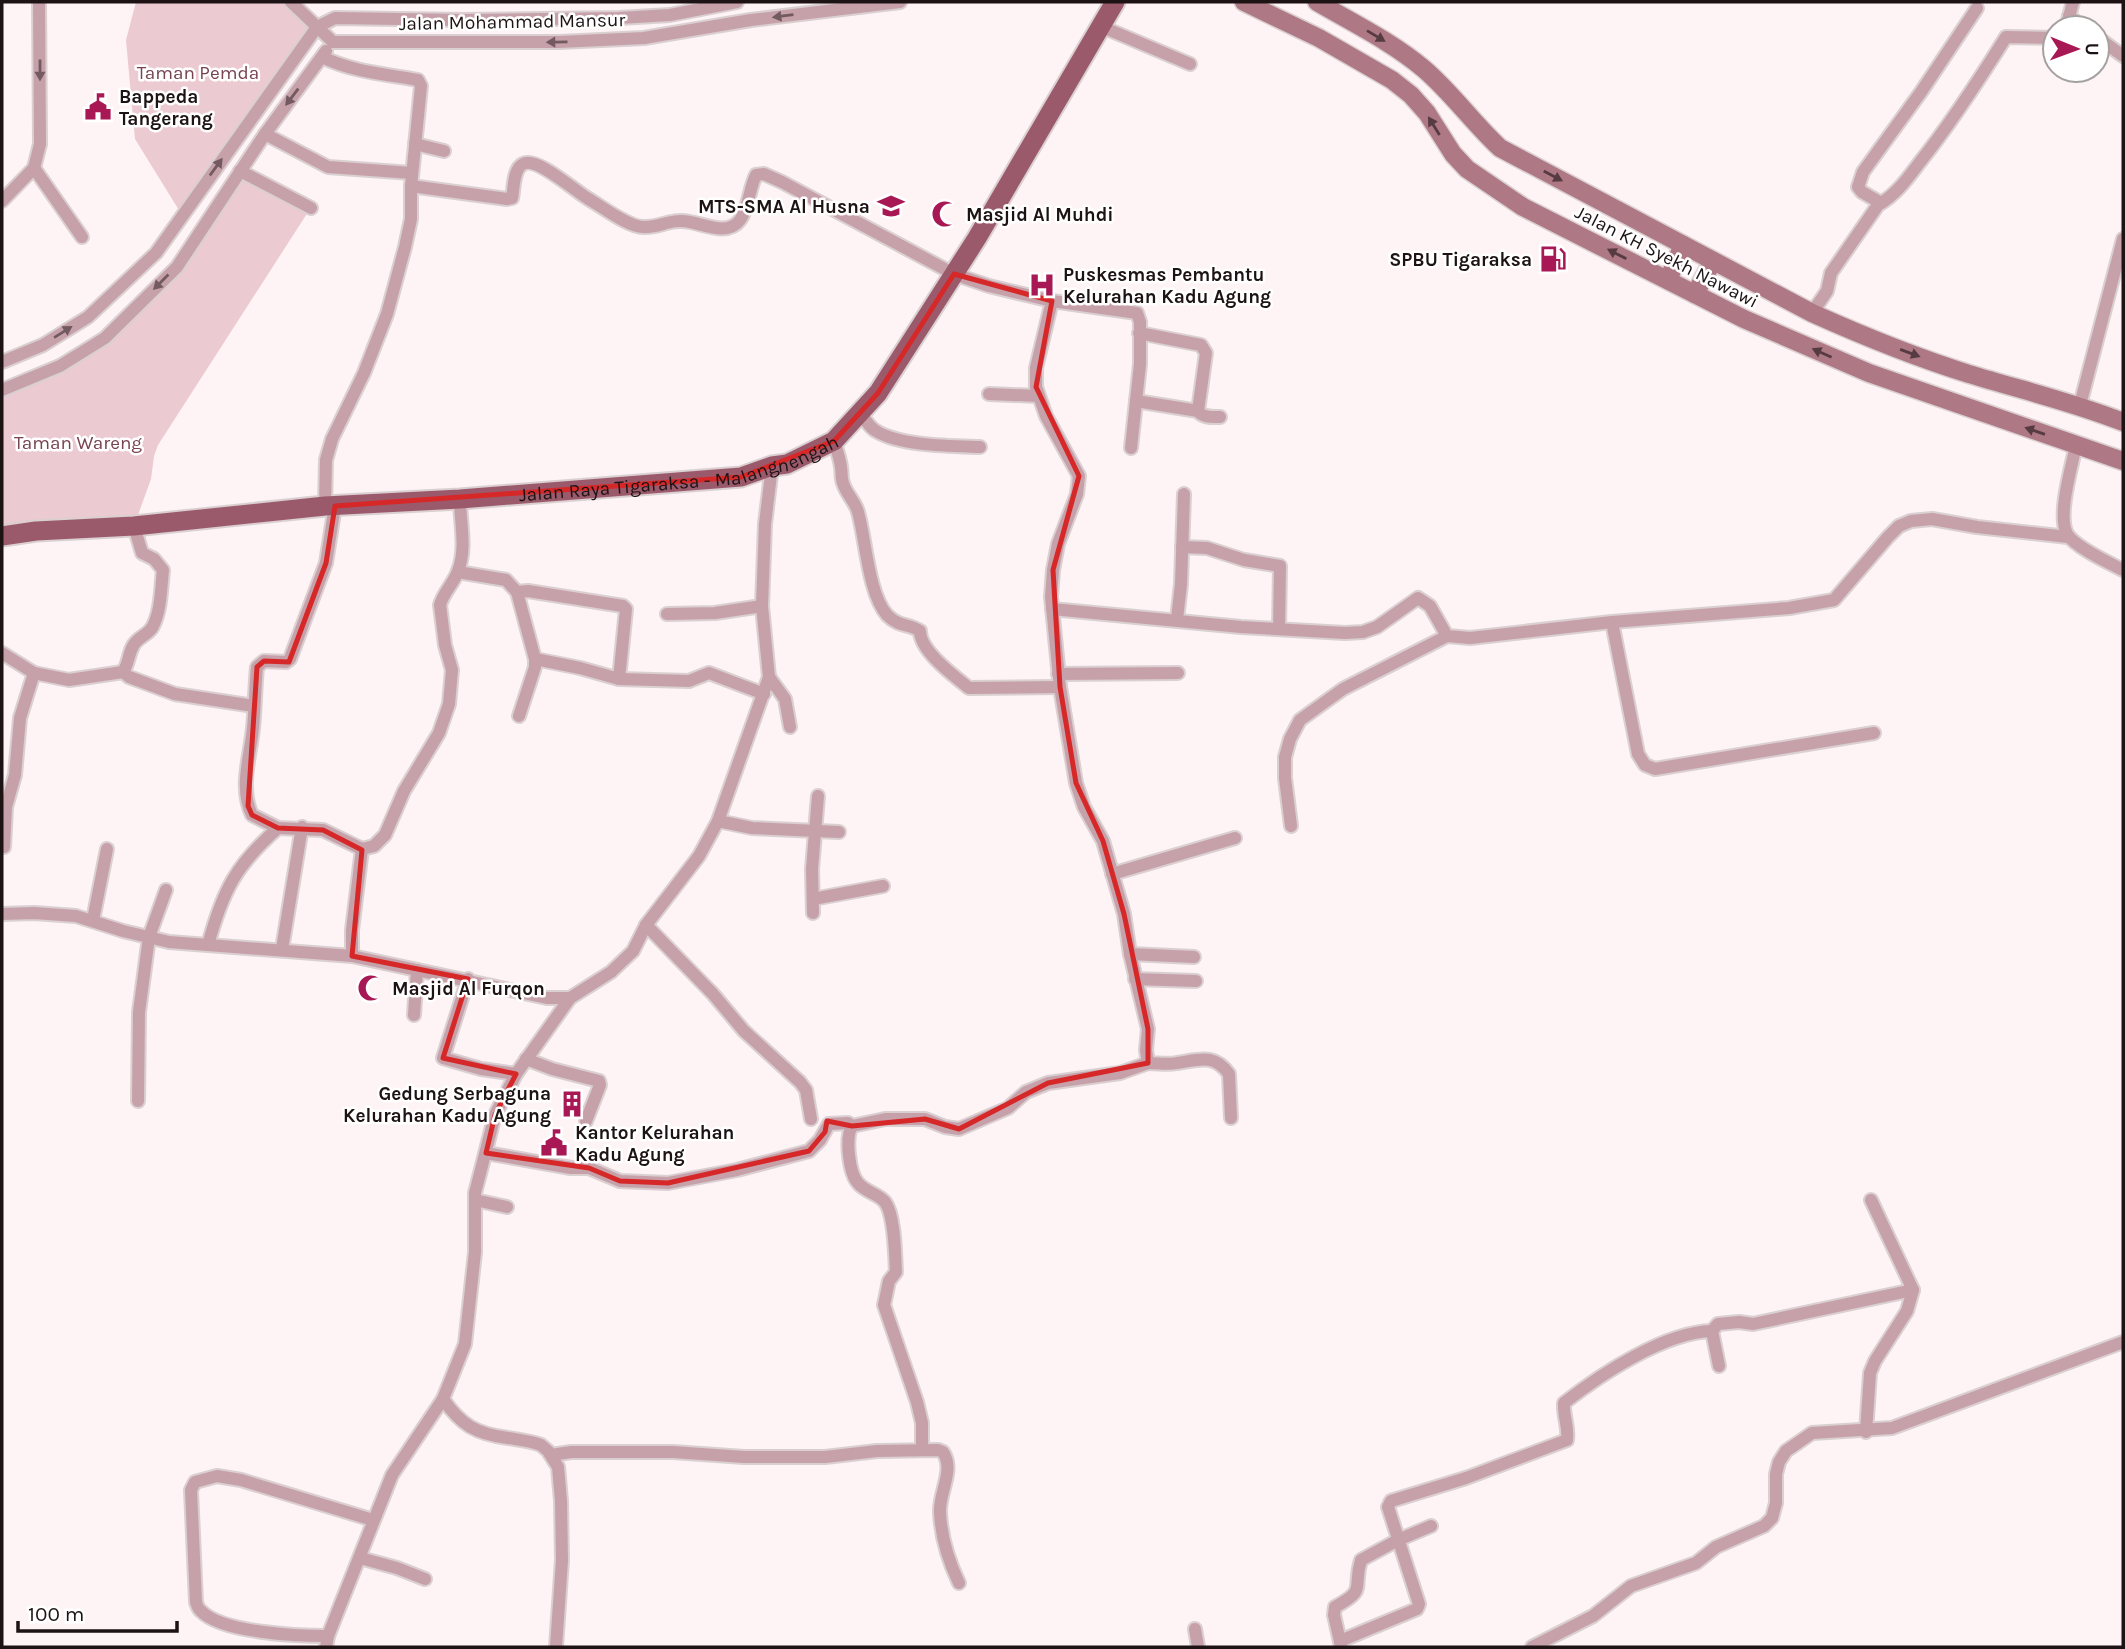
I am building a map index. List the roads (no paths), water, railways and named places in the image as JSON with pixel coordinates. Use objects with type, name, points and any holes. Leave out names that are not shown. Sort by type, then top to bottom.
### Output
[{"type":"main road","name":"Jalan Raya Tigaraksa - Malangnengah","points":[[2,536],[330,506],[460,499],[741,477],[772,466],[787,464],[834,441],[878,393],[954,274],[1115,2]]},
{"type":"main road","name":"Jalan KH Syekh Nawawi","points":[[1244,2],[1319,38],[1391,80],[1426,113],[1452,154],[1483,181],[1521,206],[1744,319],[1869,373],[2123,461]]},
{"type":"main road","name":"Jalan KH Syekh Nawawi","points":[[1317,2],[1390,45],[1422,68],[1454,97],[1500,148],[1812,313],[1860,335],[1967,373],[2080,405],[2123,422]]},
{"type":"main road","points":[[1668,281],[1683,245]]},
{"type":"main road","points":[[1695,294],[1713,261]]},
{"type":"street","points":[[2,201],[34,168],[40,144],[39,2]]},
{"type":"street","points":[[2,390],[60,366],[104,338],[177,267],[265,134],[333,43],[291,2]]},
{"type":"street","name":"Jalan Mohammad Mansur","points":[[317,27],[335,18],[620,18],[670,8],[737,2]]},
{"type":"street","name":"Jalan Mohammad Mansur","points":[[333,43],[559,42],[644,38],[751,20],[900,2]]},
{"type":"street","points":[[1881,203],[1858,187],[1863,172],[1977,8]]},
{"type":"street","points":[[1100,26],[1190,64]]},
{"type":"street","points":[[2,362],[43,345],[88,317],[156,253],[317,27]]},
{"type":"street","points":[[1812,313],[1827,291],[1831,272],[1881,203],[1903,183],[1950,125],[2006,37],[2041,38]]},
{"type":"street","points":[[322,57],[364,72],[420,81],[409,228],[387,314],[364,373],[332,439],[326,460],[330,506],[326,563],[290,659],[286,662],[259,663],[245,787],[252,816],[278,828],[302,827],[328,832],[362,849],[374,846],[385,835],[404,791],[439,733],[449,704],[452,670],[444,645],[440,605],[458,572],[462,555],[460,499]]},
{"type":"street","points":[[265,134],[328,167],[412,180],[507,200],[512,198],[517,170],[523,163],[530,162],[541,166],[634,225],[649,227],[672,220],[724,230],[739,222],[756,176],[764,174],[954,274],[989,286],[1052,301],[1137,313],[1140,322],[1131,448]]},
{"type":"street","points":[[415,144],[444,150]]},
{"type":"street","points":[[34,168],[82,237]]},
{"type":"street","points":[[240,171],[311,208]]},
{"type":"street","points":[[2080,405],[2123,239]]},
{"type":"street","points":[[1052,301],[1036,368],[1038,396],[1079,476],[1077,494],[1058,544],[1053,570],[1052,609],[1059,680],[1076,783],[1084,807],[1103,841],[1124,914],[1135,979],[1148,1029],[1148,1063]]},
{"type":"street","points":[[1139,333],[1201,345],[1204,348],[1206,353],[1198,411]]},
{"type":"street","points":[[989,394],[1038,396]]},
{"type":"street","points":[[1136,401],[1220,417]]},
{"type":"street","points":[[861,414],[872,428],[893,437],[932,445],[980,447]]},
{"type":"street","points":[[834,441],[841,465],[842,481],[858,510],[880,604],[900,626],[914,627],[920,631],[920,639],[939,663],[969,688],[1178,673]]},
{"type":"street","points":[[2068,537],[2064,520],[2066,495],[2076,445]]},
{"type":"street","points":[[373,1520],[241,1480],[217,1476],[195,1482],[191,1490],[196,1602],[201,1612],[222,1622],[284,1636],[327,1642],[392,1475],[443,1399],[465,1343],[475,1252],[475,1200],[481,1162],[486,1153],[495,1115],[516,1074],[570,998],[611,972],[632,951],[646,925],[699,856],[718,821],[769,677],[762,606],[765,524],[772,466]]},
{"type":"street","points":[[1177,620],[1184,494]]},
{"type":"street","points":[[1291,826],[1285,757],[1290,739],[1300,720],[1343,689],[1447,636],[1471,638],[1612,622],[1789,608],[1834,600],[1888,537],[1899,526],[1910,521],[1932,519],[2068,537],[2106,562],[2123,569]]},
{"type":"street","points":[[2,653],[34,673],[69,680],[123,672],[128,665],[129,654],[135,641],[153,627],[163,570],[155,559],[142,553],[134,526]]},
{"type":"street","points":[[1182,547],[1207,548],[1244,560],[1280,566],[1279,629]]},
{"type":"street","points":[[458,572],[506,580],[517,592],[535,659],[535,667],[519,716]]},
{"type":"street","points":[[517,592],[554,594],[623,606],[626,609],[618,679]]},
{"type":"street","points":[[1052,609],[1279,629],[1363,632],[1377,626],[1418,598],[1430,606],[1447,636]]},
{"type":"street","points":[[667,614],[715,613],[762,606]]},
{"type":"street","points":[[1612,622],[1638,754],[1645,765],[1655,769],[1874,733]]},
{"type":"street","points":[[535,659],[618,679],[689,681],[709,673],[764,694]]},
{"type":"street","points":[[123,672],[129,677],[175,694],[254,706]]},
{"type":"street","points":[[4,847],[4,807],[15,775],[20,718],[34,673]]},
{"type":"street","points":[[769,677],[785,699],[790,727]]},
{"type":"street","points":[[813,913],[811,869],[818,796]]},
{"type":"street","points":[[718,821],[752,828],[839,832]]},
{"type":"street","points":[[282,949],[302,827]]},
{"type":"street","points":[[208,945],[218,908],[241,866],[278,828]]},
{"type":"street","points":[[1112,874],[1235,838]]},
{"type":"street","points":[[93,920],[107,849]]},
{"type":"street","points":[[352,956],[362,849]]},
{"type":"street","points":[[813,899],[883,887]]},
{"type":"street","points":[[138,1101],[139,1012],[149,937],[166,890]]},
{"type":"street","points":[[2,914],[57,913],[93,920],[123,931],[169,942],[352,956],[547,998],[570,998]]},
{"type":"street","points":[[646,925],[713,994],[744,1031],[800,1082],[806,1090],[811,1119]]},
{"type":"street","points":[[1130,954],[1194,957]]},
{"type":"street","points":[[414,1015],[417,970]]},
{"type":"street","points":[[468,979],[443,1058],[481,1069],[516,1074]]},
{"type":"street","points":[[1135,979],[1196,981]]},
{"type":"street","points":[[486,1153],[571,1168],[589,1168],[620,1181],[668,1183],[737,1170],[808,1151],[820,1140],[828,1124],[848,1123],[852,1126],[885,1119],[925,1119],[945,1128],[959,1129],[1008,1108],[1026,1092],[1048,1083],[1120,1073],[1148,1063],[1174,1064],[1205,1058],[1216,1061],[1229,1074],[1231,1118]]},
{"type":"street","points":[[526,1059],[599,1081],[600,1085],[586,1121]]},
{"type":"street","points":[[852,1126],[848,1133],[849,1154],[856,1182],[884,1201],[891,1222],[896,1272],[889,1281],[884,1306],[917,1402],[922,1423],[922,1450]]},
{"type":"street","points":[[475,1200],[507,1207]]},
{"type":"street","points":[[1867,1432],[1870,1373],[1907,1311],[1913,1290],[1871,1200]]},
{"type":"street","points":[[1431,1525],[1398,1540],[1361,1560],[1357,1571],[1358,1591],[1335,1606],[1334,1615],[1341,1644],[1417,1609],[1419,1604],[1398,1540],[1388,1507],[1391,1501],[1466,1478],[1567,1440],[1569,1430],[1563,1417],[1564,1403],[1585,1387],[1659,1344],[1695,1331],[1712,1331],[1718,1324],[1753,1324],[1913,1290]]},
{"type":"street","points":[[1712,1331],[1719,1366]]},
{"type":"street","points":[[1532,1647],[1593,1616],[1631,1586],[1696,1563],[1716,1548],[1764,1526],[1772,1518],[1776,1503],[1776,1474],[1779,1462],[1786,1451],[1812,1433],[1867,1432],[1906,1424],[2123,1342]]},
{"type":"street","points":[[443,1399],[456,1418],[490,1436],[541,1445],[558,1467],[562,1560],[556,1647]]},
{"type":"street","points":[[551,1455],[570,1452],[673,1452],[744,1457],[825,1457],[877,1451],[937,1450],[947,1457],[947,1474],[940,1500],[941,1527],[948,1560],[959,1583]]},
{"type":"street","points":[[360,1558],[425,1579]]},
{"type":"street","points":[[1195,1629],[1198,1647]]},
{"type":"place","name":"Bappeda Tangerang","points":[[98,107]]},
{"type":"place","name":"MTS-SMA Al Husna","points":[[891,206]]},
{"type":"place","name":"Masjid Al Muhdi","points":[[945,214]]},
{"type":"place","name":"SPBU Tigaraksa","points":[[1553,259]]},
{"type":"place","name":"Puskesmas Pembantu Kelurahan Kadu Agung","points":[[1042,285]]},
{"type":"place","name":"Masjid Al Furqon","points":[[371,988]]},
{"type":"place","name":"Gedung Serbaguna Kelurahan Kadu Agung","points":[[572,1104]]},
{"type":"place","name":"Kantor Kelurahan Kadu Agung","points":[[554,1143]]},
{"type":"park label","name":"Taman Pemda","points":[[198,72]]},
{"type":"park label","name":"Taman Wareng","points":[[78,442]]}]
